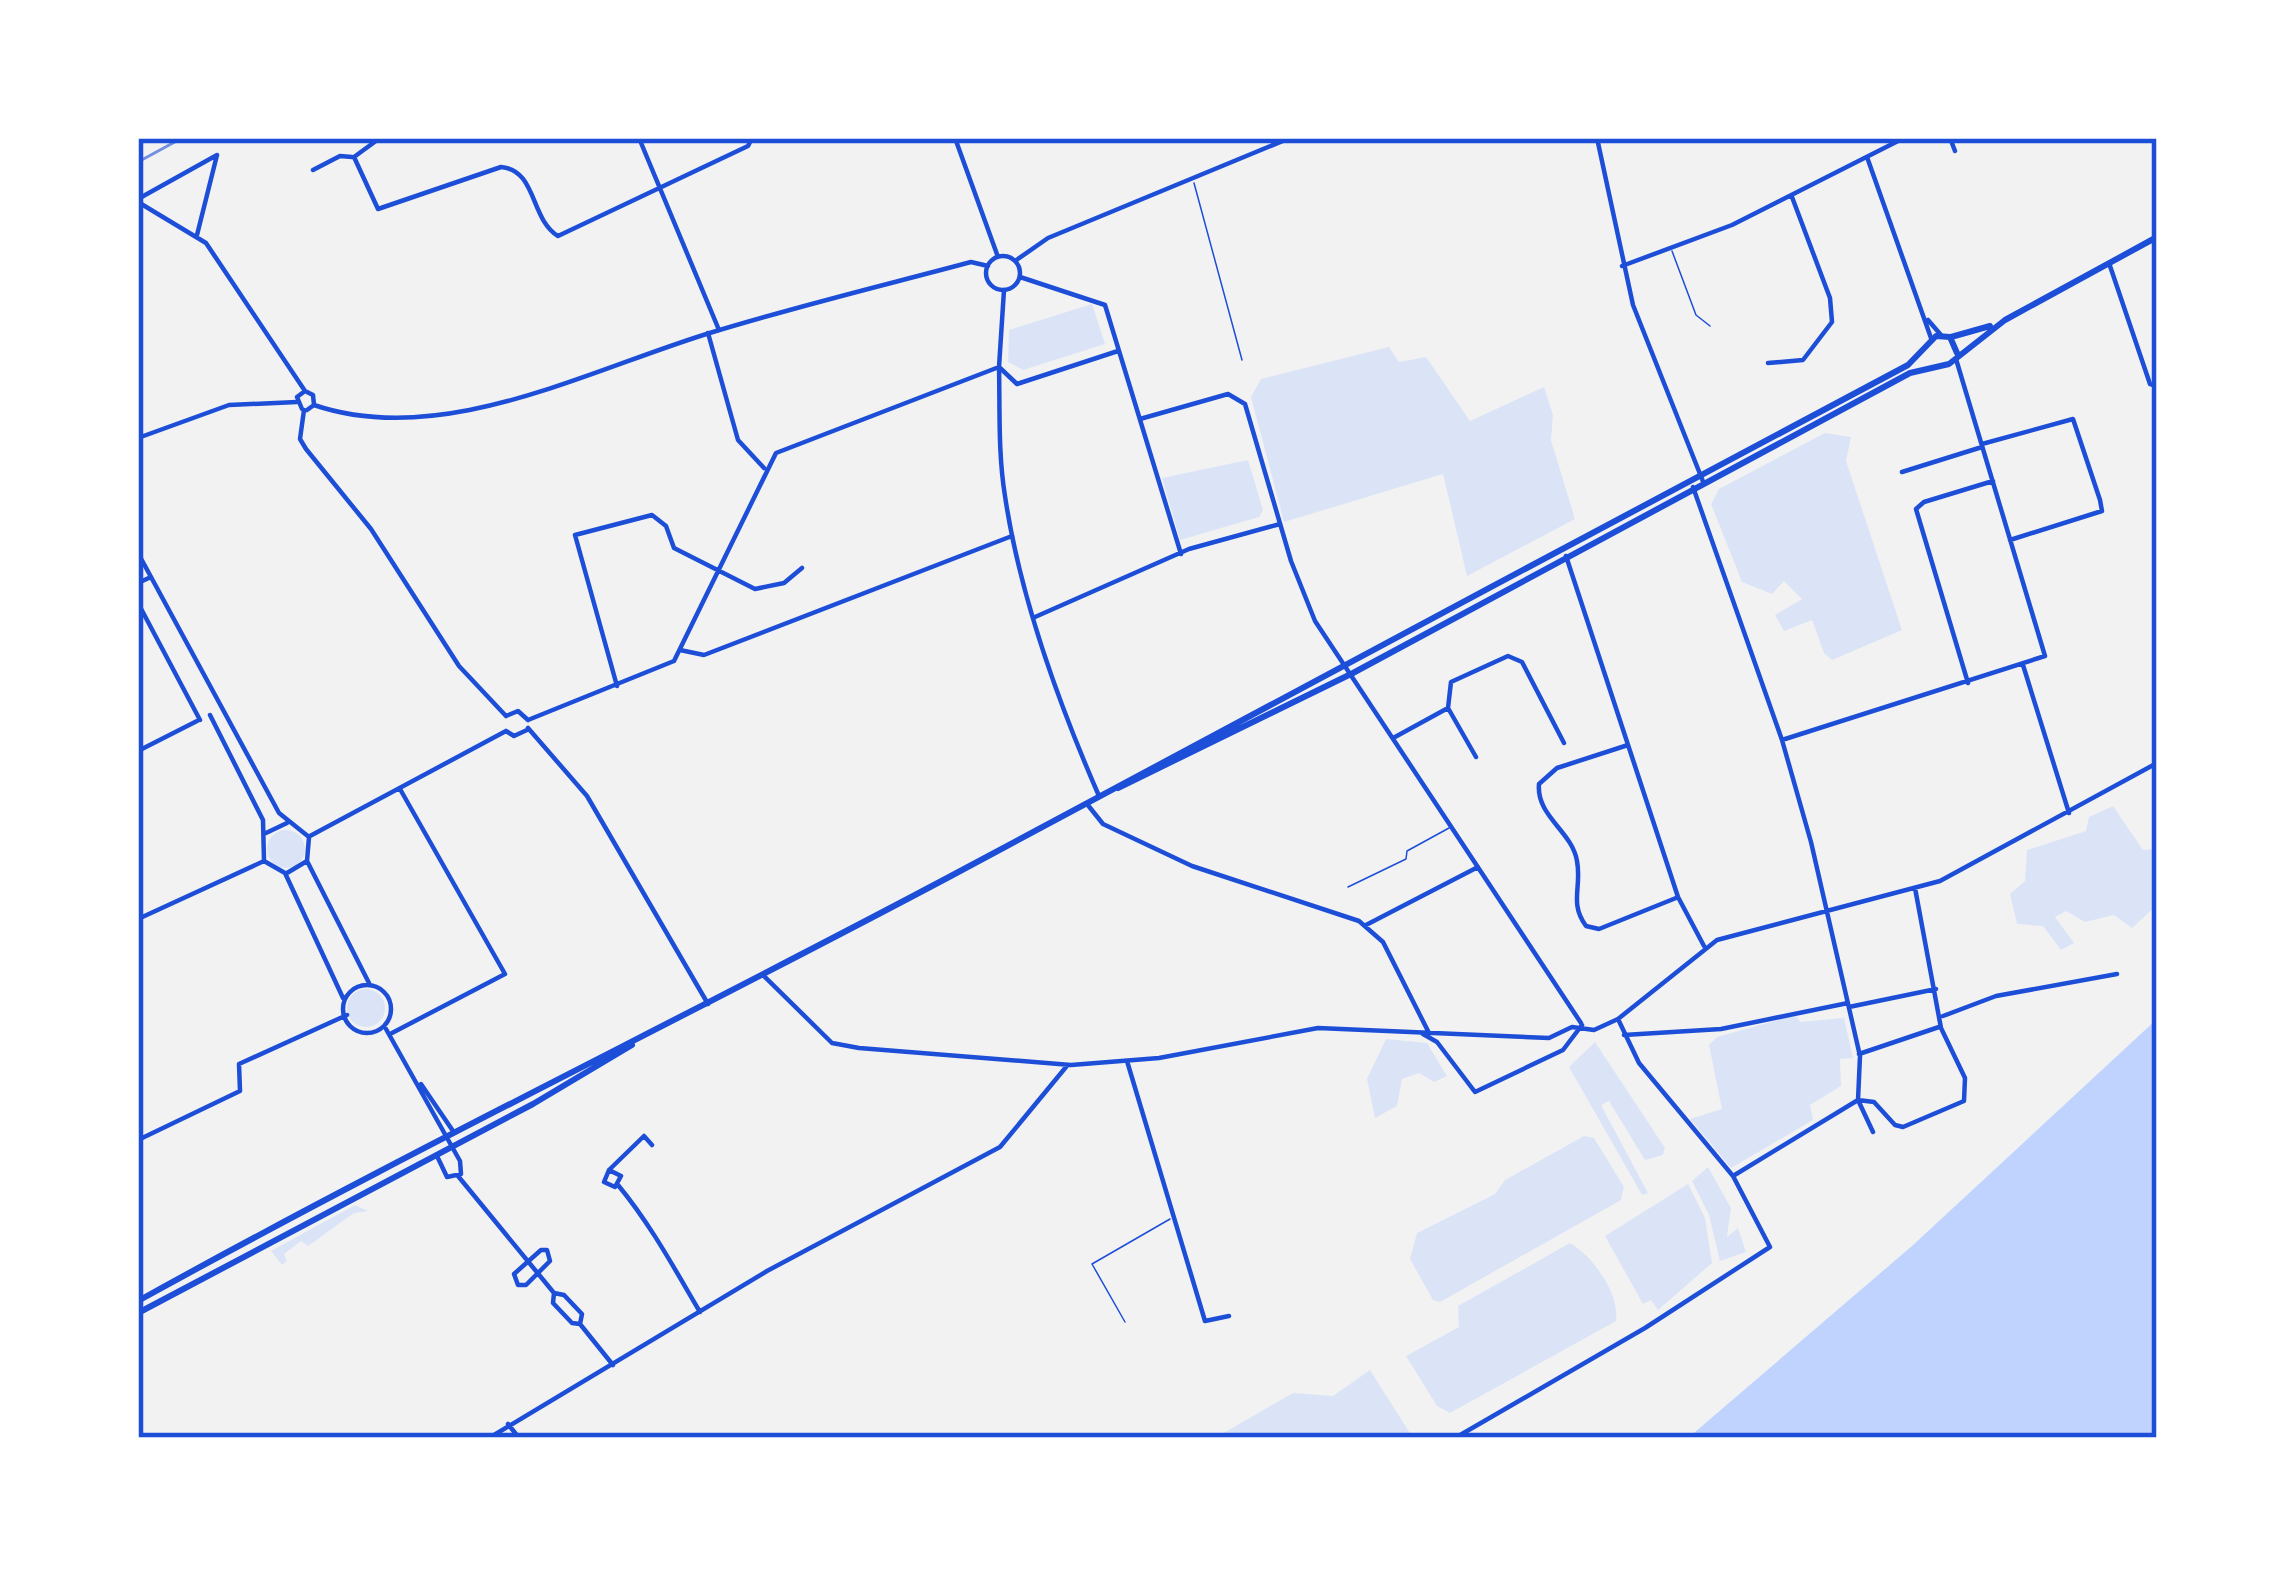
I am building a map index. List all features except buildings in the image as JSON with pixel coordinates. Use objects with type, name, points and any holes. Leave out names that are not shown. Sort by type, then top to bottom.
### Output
[{"type":"main road","points":[[138,1301],[443,1136],[656,1031],[1087,804],[1344,661],[1704,484],[1910,373],[1945,365],[2005,320],[2157,237]]},
{"type":"main road","points":[[1114,789],[1353,673],[1689,479],[1908,365],[1930,341],[2005,320]]},
{"type":"main road","points":[[1946,336],[1957,356]]},
{"type":"main road","points":[[1930,341],[1929,358],[1945,365]]},
{"type":"main road","points":[[138,1313],[450,1148],[656,1031]]},
{"type":"main road","points":[[209,1262],[215,1272]]},
{"type":"street","points":[[313,170],[340,156],[354,157],[380,138]]},
{"type":"street","points":[[639,138],[719,330]]},
{"type":"street","points":[[354,157],[378,209],[501,167],[514,168],[522,175],[545,228],[558,236],[748,146],[752,138]]},
{"type":"street","points":[[956,138],[998,257]]},
{"type":"street","points":[[998,257],[1015,261],[1048,238],[1290,138]]},
{"type":"street","points":[[1607,138],[1597,140],[1622,266],[1704,484]]},
{"type":"street","points":[[1622,266],[1792,197],[1904,138]]},
{"type":"street","points":[[1950,138],[1955,151]]},
{"type":"street","points":[[138,201],[218,155],[197,235]]},
{"type":"street","points":[[1867,157],[1928,320],[1930,341]]},
{"type":"street","points":[[1768,363],[1803,360],[1832,322],[1830,298],[1792,197]]},
{"type":"street","points":[[138,201],[197,235],[305,391],[314,395],[314,405]]},
{"type":"street","points":[[998,257],[988,266],[988,281],[1004,290]]},
{"type":"street","points":[[1015,261],[1020,277]]},
{"type":"street","points":[[304,410],[314,405],[368,419],[434,414],[534,391],[707,333],[971,262],[988,266]]},
{"type":"street","points":[[2109,263],[2150,384],[2157,386]]},
{"type":"street","points":[[1020,277],[1004,290],[999,367],[1000,444],[1012,536],[1035,617],[1099,797]]},
{"type":"street","points":[[1020,277],[1100,300],[1121,351],[1181,554]]},
{"type":"street","points":[[1928,320],[1946,336]]},
{"type":"street","points":[[707,333],[738,440],[766,469]]},
{"type":"street","points":[[999,367],[1017,384],[1121,351]]},
{"type":"street","points":[[1782,740],[2043,659],[2046,652],[1957,356]]},
{"type":"street","points":[[1945,365],[1961,378]]},
{"type":"street","points":[[309,837],[506,731],[519,735],[528,724],[667,665],[680,650],[766,469],[787,445],[999,367]]},
{"type":"street","points":[[297,402],[305,391]]},
{"type":"street","points":[[1141,419],[1237,395],[1245,404],[1280,524],[1316,621],[1582,1025],[1594,1030],[1618,1019],[1704,946],[1740,929],[1915,888],[1961,872],[2157,763]]},
{"type":"street","points":[[297,402],[304,410],[300,439],[371,529],[459,665],[506,716],[506,731]]},
{"type":"street","points":[[138,438],[230,405],[297,402]]},
{"type":"street","points":[[1902,472],[2072,419],[2102,511],[2010,540]]},
{"type":"street","points":[[1689,479],[1782,740],[1828,908],[1859,1054],[1858,1100],[1873,1132]]},
{"type":"street","points":[[1967,682],[1916,509],[1924,502],[1993,481]]},
{"type":"street","points":[[617,686],[574,535],[652,515],[665,526],[674,548],[768,590],[802,568]]},
{"type":"street","points":[[1035,617],[1181,554],[1280,524]]},
{"type":"street","points":[[680,650],[704,655],[1012,536]]},
{"type":"street","points":[[1564,552],[1678,897],[1704,946]]},
{"type":"street","points":[[138,554],[287,823],[309,837]]},
{"type":"street","points":[[138,583],[151,577]]},
{"type":"street","points":[[138,603],[200,720]]},
{"type":"street","points":[[1476,757],[1448,708],[1450,682],[1508,656],[1522,662],[1564,743]]},
{"type":"street","points":[[2023,665],[2069,813]]},
{"type":"street","points":[[1394,736],[1448,708]]},
{"type":"street","points":[[138,752],[222,709]]},
{"type":"street","points":[[506,716],[518,711],[587,796],[708,1004]]},
{"type":"street","points":[[210,715],[266,833],[264,861]]},
{"type":"street","points":[[1628,745],[1557,768],[1539,784],[1538,800],[1577,858],[1575,909],[1586,926],[1599,929],[1678,897]]},
{"type":"street","points":[[264,861],[284,873],[344,998],[347,1015],[360,1033],[389,1031],[505,974],[400,789]]},
{"type":"street","points":[[1087,804],[1096,819],[1192,866],[1366,926],[1383,942],[1426,1034],[1470,1090],[1481,1092],[1563,1050],[1582,1025]]},
{"type":"street","points":[[266,833],[287,823]]},
{"type":"street","points":[[309,837],[308,861],[369,983],[390,1012],[389,1031],[461,1167],[458,1176]]},
{"type":"street","points":[[138,919],[264,861]]},
{"type":"street","points":[[284,873],[308,861]]},
{"type":"street","points":[[1366,926],[1479,866]]},
{"type":"street","points":[[1733,1176],[1858,1100],[1874,1102],[1899,1126],[1964,1101],[1966,1085],[1941,1027],[1915,888]]},
{"type":"street","points":[[1941,1016],[1996,996],[2117,974]]},
{"type":"street","points":[[763,975],[832,1043],[1071,1065],[1127,1061],[1318,1028],[1541,1039],[1582,1025]]},
{"type":"street","points":[[344,998],[355,984],[369,983]]},
{"type":"street","points":[[1624,1035],[1721,1029],[1936,989]]},
{"type":"street","points":[[138,1140],[240,1091],[239,1064],[347,1015]]},
{"type":"street","points":[[1455,1438],[1645,1328],[1770,1247],[1733,1176],[1658,1086],[1618,1019]]},
{"type":"street","points":[[1859,1054],[1941,1027]]},
{"type":"street","points":[[1446,1054],[1452,1035]]},
{"type":"street","points":[[1127,1061],[1205,1321],[1229,1316]]},
{"type":"street","points":[[489,1438],[700,1312],[1000,1147],[1048,1082],[1071,1065]]},
{"type":"street","points":[[417,1080],[453,1131]]},
{"type":"street","points":[[652,1145],[644,1136],[609,1170],[604,1182],[618,1185],[648,1220],[669,1266],[700,1312]]},
{"type":"street","points":[[436,1155],[444,1174],[458,1176],[554,1293],[582,1314],[580,1324]]},
{"type":"street","points":[[609,1170],[621,1176],[618,1185]]},
{"type":"street","points":[[547,1250],[550,1261],[526,1285],[514,1281],[514,1274],[527,1261],[547,1250]]},
{"type":"street","points":[[554,1293],[553,1303],[572,1323],[580,1324],[614,1365]]},
{"type":"street","points":[[508,1424],[519,1438]]},
{"type":"lane","points":[[1192,179],[1242,360]]},
{"type":"lane","points":[[1672,248],[1696,315],[1710,326]]},
{"type":"lane","points":[[1348,887],[1406,859],[1407,851],[1451,825]]},
{"type":"lane","points":[[1125,1322],[1092,1264],[1174,1217]]},
{"type":"shaded area","points":[[1092,304],[1105,344],[1023,370],[1008,362],[1009,330]]},
{"type":"shaded area","points":[[1389,347],[1399,362],[1426,357],[1470,421],[1544,387],[1553,415],[1551,440],[1575,519],[1467,576],[1443,474],[1284,522],[1251,397],[1261,379]]},
{"type":"shaded area","points":[[1825,433],[1851,437],[1846,461],[1902,630],[1832,660],[1824,653],[1812,620],[1784,631],[1775,615],[1802,599],[1784,581],[1772,594],[1742,582],[1711,504],[1719,489]]},
{"type":"shaded area","points":[[1248,460],[1263,510],[1259,517],[1180,540],[1162,478]]},
{"type":"shaded area","points":[[2113,806],[2143,850],[2157,849],[2157,905],[2132,928],[2114,915],[2085,922],[2066,911],[2055,917],[2074,943],[2061,950],[2043,926],[2017,924],[2010,894],[2025,881],[2027,850],[2086,831],[2089,817]]},
{"type":"shaded area","points":[[286,830],[300,835],[305,849],[300,863],[286,868],[272,863],[267,849],[272,835]]},
{"type":"shaded area","points":[[366,989],[379,995],[385,1008],[379,1021],[366,1027],[353,1021],[347,1008],[353,995]]},
{"type":"shaded area","points":[[1796,1015],[1800,1022],[1844,1018],[1853,1058],[1840,1059],[1841,1086],[1810,1105],[1813,1120],[1731,1168],[1690,1119],[1722,1109],[1709,1045],[1717,1037]]},
{"type":"shaded area","points":[[1386,1039],[1427,1043],[1447,1076],[1434,1082],[1419,1073],[1402,1079],[1397,1106],[1375,1118],[1367,1079]]},
{"type":"shaded area","points":[[1595,1042],[1665,1148],[1663,1155],[1645,1160],[1609,1101],[1601,1105],[1648,1193],[1642,1195],[1569,1067]]},
{"type":"shaded area","points":[[1584,1136],[1594,1138],[1624,1187],[1621,1200],[1440,1302],[1433,1300],[1410,1259],[1417,1233],[1495,1194],[1505,1180]]},
{"type":"shaded area","points":[[1708,1167],[1731,1208],[1727,1237],[1738,1228],[1746,1252],[1720,1261],[1709,1215],[1692,1181]]},
{"type":"shaded area","points":[[1688,1184],[1705,1218],[1712,1263],[1658,1310],[1651,1300],[1643,1304],[1605,1236]]},
{"type":"shaded area","points":[[355,1205],[368,1211],[354,1213],[308,1246],[301,1241],[284,1254],[287,1261],[282,1265],[271,1251]]},
{"type":"shaded area","points":[[1570,1243],[1603,1277],[1614,1299],[1616,1321],[1450,1413],[1437,1406],[1406,1356],[1459,1327],[1458,1306]]},
{"type":"shaded area","points":[[1370,1370],[1413,1438],[1215,1438],[1293,1393],[1333,1396]]},
{"type":"water","points":[[2157,1019],[2157,1438],[1688,1438],[1912,1246]]},
{"type":"railway","points":[[138,162],[182,138]]}]
